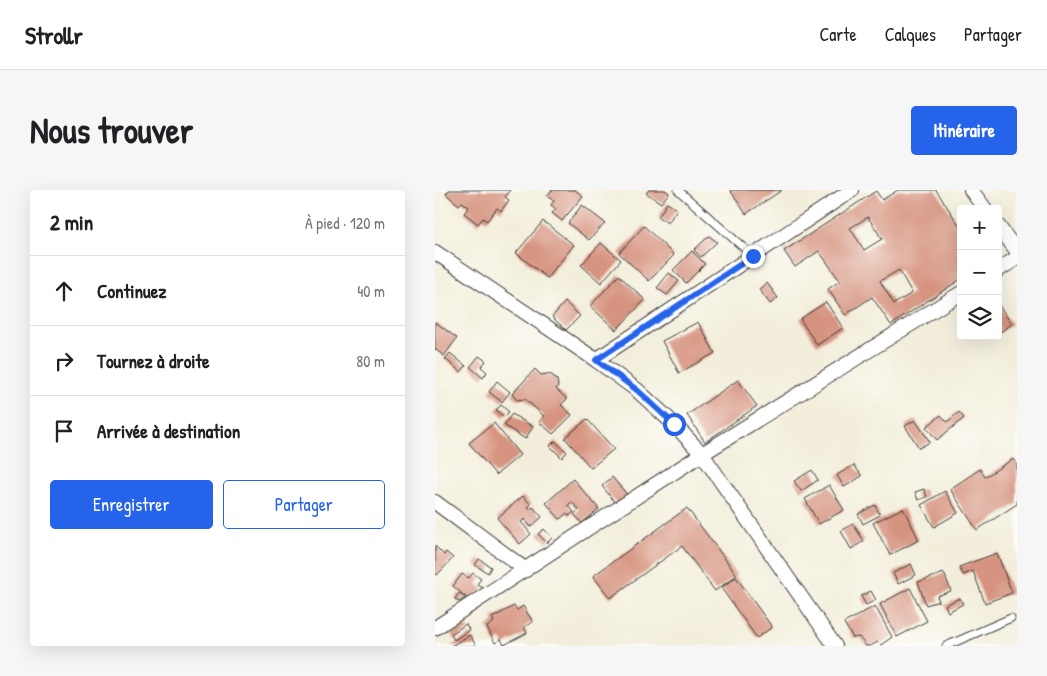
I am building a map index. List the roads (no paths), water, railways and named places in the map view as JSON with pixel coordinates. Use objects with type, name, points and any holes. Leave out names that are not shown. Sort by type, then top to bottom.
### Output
[{"type":"street","points":[[596,360],[852,190]]},
{"type":"street","points":[[971,190],[982,205]]},
{"type":"street","points":[[1002,231],[1017,251]]},
{"type":"street","points":[[435,252],[596,360],[637,390],[674,424],[702,454],[835,646]]},
{"type":"street","points":[[1002,267],[1017,258]]},
{"type":"street","points":[[435,628],[702,454],[958,295]]},
{"type":"street","points":[[435,502],[526,570]]},
{"type":"lane","points":[[678,190],[753,256]]},
{"type":"lane","points":[[946,646],[1011,618]]}]
